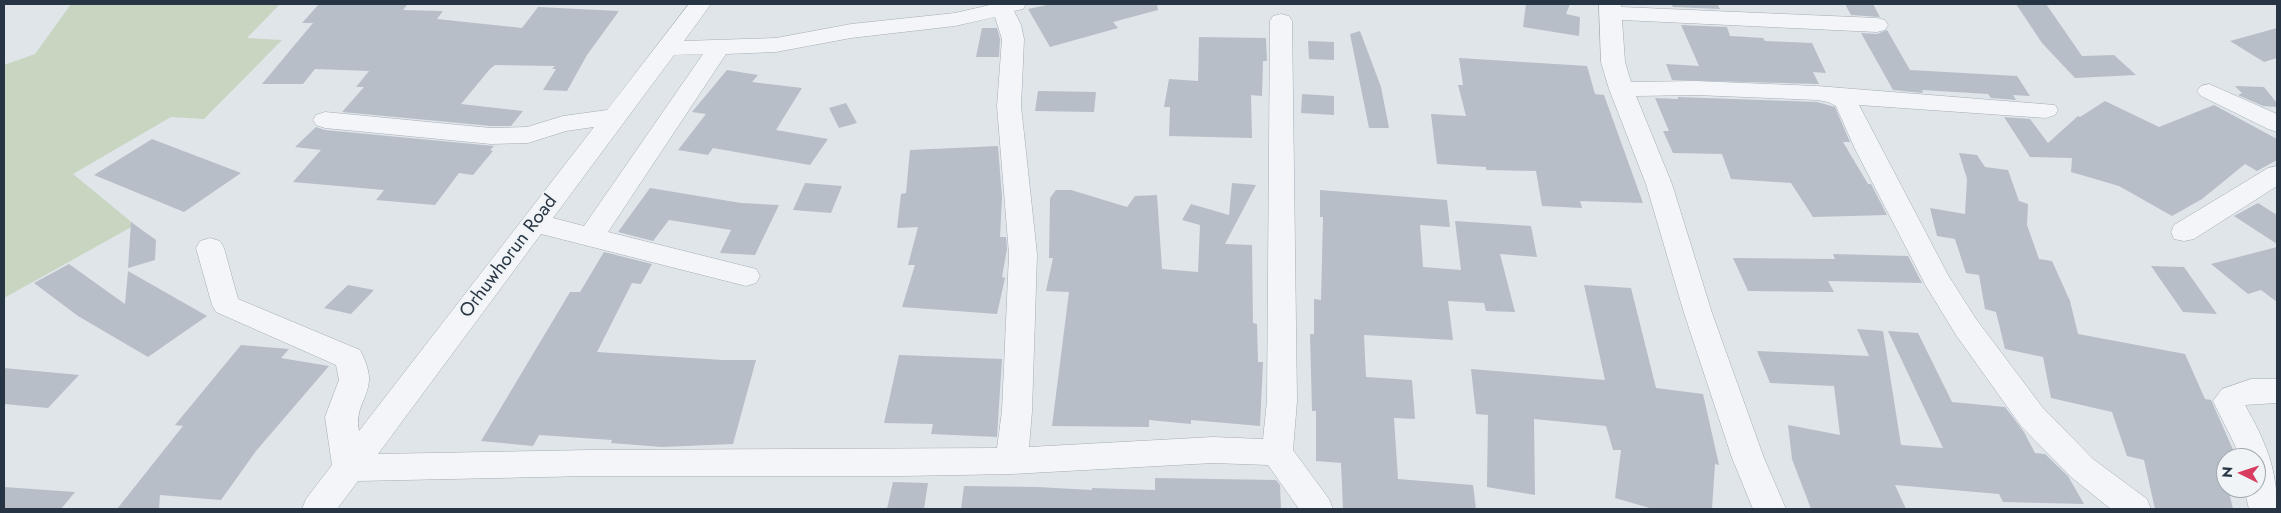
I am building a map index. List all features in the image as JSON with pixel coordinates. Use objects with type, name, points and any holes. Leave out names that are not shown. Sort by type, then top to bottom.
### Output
[{"type":"street","name":"Orhuwhorun Road","points":[[318,509],[700,4]]},
{"type":"street","points":[[667,48],[764,46],[800,42],[849,32],[923,24],[1009,6],[1010,25],[1014,39],[1009,106],[1023,254],[1017,411],[1012,461]]},
{"type":"street","points":[[1769,509],[1748,458],[1698,313],[1659,184],[1621,89],[1613,62],[1611,8],[1877,25]]},
{"type":"street","points":[[1281,21],[1282,401],[1278,452],[1317,509]]},
{"type":"street","points":[[591,237],[720,46]]},
{"type":"street","points":[[1621,89],[1696,88],[2046,110]]},
{"type":"street","points":[[2209,91],[2277,124]]},
{"type":"street","points":[[1835,96],[1846,102],[1868,149],[1936,278],[1966,327],[2032,417],[2082,468],[2135,509]]},
{"type":"street","points":[[325,120],[491,136],[528,135],[563,124],[615,116]]},
{"type":"street","points":[[2184,232],[2277,174]]},
{"type":"street","points":[[535,223],[746,276]]},
{"type":"street","points":[[210,248],[226,305],[349,358],[354,380],[340,417],[349,468],[590,462],[903,463],[1012,461],[1213,450],[1278,452]]},
{"type":"street","points":[[2252,448],[2228,401],[2235,394],[2262,390],[2277,391]]},
{"type":"green space","points":[[71,4],[280,4],[247,38],[282,40],[204,119],[171,117],[73,174],[135,225],[4,298],[4,65],[35,54]]},
{"type":"building","points":[[319,4],[407,5],[403,10],[443,11],[437,19],[522,28],[538,7],[619,11],[587,55],[567,91],[543,90],[556,69],[552,69],[555,66],[495,65],[490,69],[461,104],[523,111],[511,126],[491,126],[342,112],[364,87],[356,87],[369,71],[315,69],[303,84],[262,84],[313,23],[302,23]]},
{"type":"building","points":[[1052,4],[1157,4],[1158,10],[1113,22],[1118,28],[1050,47],[1028,9]]},
{"type":"building","points":[[1526,4],[1570,4],[1566,14],[1580,17],[1579,36],[1523,27]]},
{"type":"building","points":[[1671,4],[1717,4],[1720,9],[1673,7]]},
{"type":"building","points":[[1845,4],[1873,4],[1880,17],[1851,15]]},
{"type":"building","points":[[2016,4],[2046,4],[2082,56],[2114,55],[2136,75],[2075,78],[2042,43]]},
{"type":"building","points":[[1681,25],[1727,27],[1730,36],[1763,38],[1765,41],[1812,43],[1826,73],[1813,72],[1819,84],[1672,80],[1666,64],[1699,66]]},
{"type":"building","points":[[982,28],[997,28],[1000,39],[999,57],[976,57]]},
{"type":"building","points":[[2277,28],[2277,58],[2264,62],[2230,41]]},
{"type":"building","points":[[1887,30],[1910,70],[2017,76],[2030,96],[2013,95],[2016,100],[1991,98],[1988,94],[1922,90],[1923,93],[1893,90],[1861,33],[1877,34]]},
{"type":"building","points":[[1360,31],[1381,87],[1389,128],[1369,128],[1350,34]]},
{"type":"building","points":[[1199,37],[1266,38],[1267,61],[1263,61],[1262,96],[1251,95],[1252,138],[1169,136],[1170,107],[1164,107],[1169,79],[1198,81]]},
{"type":"building","points":[[1308,41],[1334,42],[1334,60],[1309,59]]},
{"type":"building","points":[[1459,58],[1587,66],[1595,94],[1604,95],[1643,203],[1580,201],[1582,208],[1542,206],[1536,171],[1486,170],[1486,167],[1437,164],[1431,114],[1466,116],[1458,85],[1463,85]]},
{"type":"building","points":[[727,70],[758,75],[752,82],[802,88],[776,130],[828,139],[810,165],[713,148],[708,155],[678,150],[706,114],[692,112]]},
{"type":"building","points":[[2235,86],[2264,87],[2277,103],[2277,107],[2263,106],[2238,95],[2242,93]]},
{"type":"building","points":[[1038,91],[1096,92],[1094,112],[1035,111]]},
{"type":"building","points":[[1302,94],[1334,96],[1334,115],[1301,113]]},
{"type":"building","points":[[1678,97],[1817,102],[1835,107],[1850,142],[1843,142],[1868,184],[1871,184],[1887,215],[1813,217],[1791,183],[1731,179],[1722,154],[1673,153],[1663,131],[1669,131],[1655,98],[1678,99]]},
{"type":"building","points":[[2105,101],[2159,127],[2214,105],[2277,139],[2277,160],[2257,171],[2245,164],[2202,199],[2172,216],[2119,186],[2071,172],[2072,158],[2030,157],[2004,117],[2030,119],[2048,143],[2078,116],[2080,117]]},
{"type":"building","points":[[846,103],[857,123],[839,128],[829,108]]},
{"type":"building","points":[[316,127],[325,130],[494,146],[490,150],[493,151],[473,175],[459,173],[435,205],[376,200],[384,190],[293,182],[321,150],[295,147]]},
{"type":"building","points":[[152,139],[241,173],[184,212],[94,175]]},
{"type":"building","points":[[998,146],[1002,197],[1000,237],[1006,237],[1007,249],[1002,277],[1005,278],[997,314],[902,307],[915,265],[908,265],[918,227],[897,228],[901,194],[906,193],[910,150]]},
{"type":"building","points":[[1959,153],[1977,155],[1985,167],[2008,170],[2019,201],[2028,204],[2027,225],[2039,259],[2052,261],[2070,301],[2078,334],[2185,354],[2205,399],[2211,400],[2232,448],[2216,448],[2216,498],[2230,498],[2233,509],[2155,509],[2144,460],[2127,456],[2112,412],[2051,398],[2043,357],[2005,349],[1996,312],[1985,309],[1979,275],[1966,273],[1955,239],[1937,236],[1930,208],[1965,214],[1967,179]]},
{"type":"building","points":[[805,183],[842,186],[831,213],[793,210]]},
{"type":"building","points":[[1232,183],[1256,185],[1225,244],[1252,245],[1253,323],[1257,324],[1258,362],[1263,362],[1260,426],[1191,420],[1191,424],[1149,420],[1149,427],[1052,426],[1069,292],[1046,291],[1053,258],[1049,258],[1050,198],[1056,190],[1071,190],[1127,207],[1135,196],[1157,195],[1162,269],[1198,272],[1200,225],[1182,220],[1191,204],[1229,215]]},
{"type":"building","points":[[650,188],[741,203],[779,205],[755,255],[720,253],[731,230],[669,220],[653,241],[618,232]]},
{"type":"building","points":[[1320,190],[1447,200],[1450,227],[1420,225],[1423,267],[1461,270],[1455,221],[1531,226],[1537,257],[1500,254],[1515,312],[1486,311],[1484,303],[1448,301],[1453,340],[1364,335],[1366,377],[1412,380],[1415,419],[1394,418],[1398,479],[1473,485],[1476,509],[1343,509],[1341,463],[1316,461],[1316,411],[1312,411],[1310,334],[1314,334],[1314,299],[1321,300],[1323,217],[1320,217]]},
{"type":"building","points":[[2258,203],[2277,215],[2277,244],[2234,216]]},
{"type":"building","points":[[131,222],[156,240],[155,260],[128,268]]},
{"type":"building","points":[[2277,247],[2277,302],[2261,290],[2248,294],[2211,264]]},
{"type":"building","points":[[604,252],[652,264],[641,284],[632,283],[597,352],[723,360],[756,360],[733,444],[662,447],[611,443],[612,440],[539,435],[533,446],[481,441],[570,292],[580,292]]},
{"type":"building","points":[[1833,254],[1908,256],[1922,283],[1828,281],[1834,292],[1748,291],[1733,258],[1835,259]]},
{"type":"building","points":[[69,264],[125,304],[128,271],[207,316],[148,357],[78,316],[34,283]]},
{"type":"building","points":[[2151,266],[2184,267],[2217,314],[2183,312]]},
{"type":"building","points":[[348,285],[374,290],[351,314],[324,308]]},
{"type":"building","points":[[1584,285],[1631,288],[1656,388],[1703,394],[1719,465],[1715,464],[1712,509],[1653,509],[1615,498],[1621,450],[1613,450],[1606,426],[1534,419],[1535,495],[1487,487],[1488,415],[1476,414],[1471,369],[1605,380]]},
{"type":"building","points":[[1857,329],[1883,331],[1901,445],[1943,448],[1888,331],[1918,333],[1952,402],[2005,407],[2024,432],[2035,453],[2045,454],[2068,476],[2084,504],[2003,502],[1999,494],[1895,485],[1906,509],[1811,509],[1792,459],[1788,425],[1840,435],[1834,386],[1770,383],[1757,351],[1869,356]]},
{"type":"building","points":[[241,345],[289,349],[281,358],[329,366],[256,451],[221,500],[160,495],[159,509],[117,509],[183,426],[175,425]]},
{"type":"building","points":[[899,355],[1002,359],[997,437],[931,434],[933,424],[884,423]]},
{"type":"building","points":[[4,368],[79,375],[48,408],[4,404]]},
{"type":"building","points":[[1155,478],[1276,480],[1280,485],[1281,509],[961,509],[964,486],[1155,490]]},
{"type":"building","points":[[893,482],[928,483],[924,509],[887,509]]},
{"type":"building","points":[[4,487],[75,492],[61,509],[4,509]]}]
